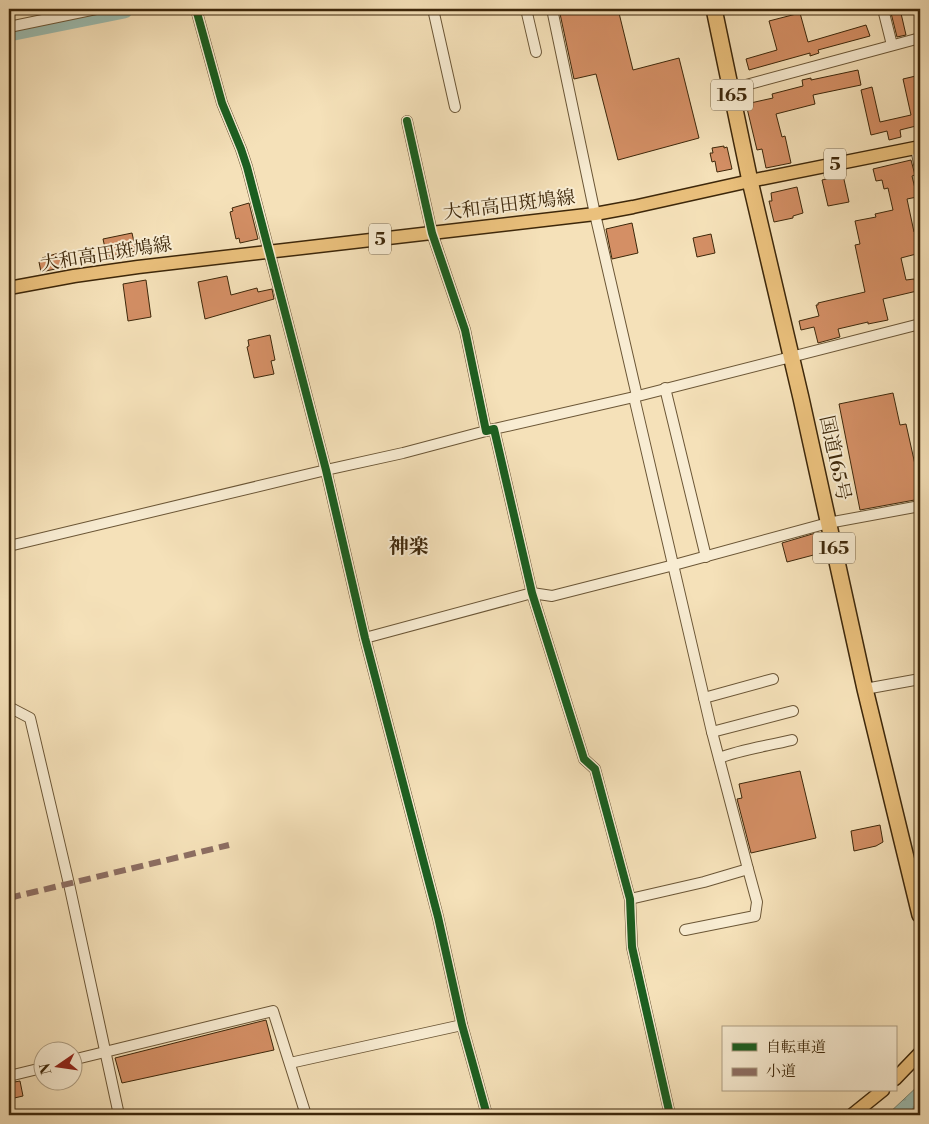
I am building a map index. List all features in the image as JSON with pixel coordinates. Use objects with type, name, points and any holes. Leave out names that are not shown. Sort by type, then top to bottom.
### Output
[{"type":"highway","name":"国道165号","points":[[714,9],[750,181],[865,689],[915,872],[920,916]]},
{"type":"main road","name":"大和高田斑鳩線","points":[[9,288],[102,272],[594,214],[918,148]]},
{"type":"main road","points":[[896,1078],[920,1053]]},
{"type":"main road","points":[[852,1115],[881,1092]]},
{"type":"street","points":[[9,27],[96,9]]},
{"type":"street","points":[[196,9],[222,104],[247,167],[326,470],[365,638],[438,917],[462,1025],[487,1115]]},
{"type":"street","points":[[432,9],[455,107]]},
{"type":"street","points":[[526,9],[536,52]]},
{"type":"street","points":[[552,9],[594,214],[704,698],[757,902],[755,916],[685,930]]},
{"type":"street","points":[[883,9],[892,45]]},
{"type":"street","points":[[731,89],[920,38]]},
{"type":"street","points":[[407,121],[432,233],[465,330],[532,593],[584,758],[595,769],[630,898],[632,947],[670,1115]]},
{"type":"street","points":[[918,148],[920,169]]},
{"type":"street","points":[[9,546],[403,453],[920,324]]},
{"type":"street","points":[[665,388],[706,557]]},
{"type":"street","points":[[365,638],[532,593],[552,596],[828,524],[920,506]]},
{"type":"street","points":[[704,698],[773,679]]},
{"type":"street","points":[[865,689],[920,679]]},
{"type":"street","points":[[9,707],[30,718],[69,884],[119,1115]]},
{"type":"street","points":[[712,732],[793,711]]},
{"type":"street","points":[[719,758],[738,751],[792,740]]},
{"type":"street","points":[[630,898],[704,882],[748,869]]},
{"type":"street","points":[[82,1058],[273,1011],[306,1115]]},
{"type":"street","points":[[290,1063],[462,1025]]},
{"type":"street","points":[[9,1076],[32,1070]]},
{"type":"water","points":[[920,1084],[920,1103],[905,1115],[887,1115]]},
{"type":"building","points":[[559,9],[618,9],[633,70],[679,58],[699,138],[618,160],[596,74],[574,79]]},
{"type":"building","points":[[890,9],[900,9],[906,35],[897,37]]},
{"type":"building","points":[[800,13],[808,42],[866,25],[870,36],[818,50],[819,53],[810,56],[810,53],[749,70],[746,59],[777,50],[769,21]]},
{"type":"building","points":[[858,70],[861,85],[813,95],[815,104],[776,114],[782,137],[785,136],[791,163],[766,168],[762,149],[757,150],[746,104],[773,98],[772,94],[803,86],[802,80],[811,78],[811,80]]},
{"type":"building","points":[[920,75],[920,125],[900,130],[901,137],[889,140],[887,131],[871,135],[861,90],[872,87],[880,122],[911,115],[903,79]]},
{"type":"building","points":[[724,146],[724,148],[727,147],[732,169],[717,172],[715,161],[712,162],[710,153],[713,153],[712,148]]},
{"type":"building","points":[[911,160],[915,175],[912,176],[917,197],[907,199],[914,232],[918,232],[920,253],[901,258],[906,280],[914,279],[917,291],[883,299],[888,320],[868,324],[868,322],[838,329],[840,337],[818,343],[814,327],[801,330],[799,321],[819,316],[816,305],[818,303],[865,292],[855,245],[860,244],[855,221],[876,217],[875,214],[893,210],[888,188],[884,189],[882,180],[876,181],[873,169]]},
{"type":"building","points":[[843,175],[849,202],[828,206],[822,180]]},
{"type":"building","points":[[797,187],[803,213],[793,216],[793,218],[774,222],[769,201],[772,201],[771,193]]},
{"type":"building","points":[[249,203],[258,239],[240,243],[239,238],[236,239],[230,212],[233,211],[232,208]]},
{"type":"building","points":[[632,223],[638,253],[612,259],[606,229]]},
{"type":"building","points":[[132,233],[136,251],[107,257],[103,239]]},
{"type":"building","points":[[711,234],[715,253],[697,257],[693,238]]},
{"type":"building","points":[[62,252],[65,267],[41,272],[39,262],[42,261],[42,258]]},
{"type":"building","points":[[227,276],[231,295],[257,288],[258,292],[272,289],[274,299],[205,319],[198,282]]},
{"type":"building","points":[[146,280],[151,317],[128,321],[123,284]]},
{"type":"building","points":[[270,335],[275,360],[271,361],[274,374],[254,378],[247,347],[249,346],[248,340]]},
{"type":"building","points":[[893,393],[900,425],[906,424],[920,487],[920,499],[860,510],[839,404]]},
{"type":"building","points":[[819,532],[825,552],[787,562],[782,543]]},
{"type":"building","points":[[800,771],[816,838],[751,853],[737,799],[742,798],[739,784]]},
{"type":"building","points":[[880,825],[883,842],[876,846],[854,851],[851,831]]},
{"type":"building","points":[[266,1020],[274,1050],[122,1083],[115,1058]]},
{"type":"building","points":[[20,1081],[23,1096],[10,1099],[9,1083]]},
{"type":"waterway","points":[[9,32],[124,9]]},
{"type":"marked path","points":[[9,898],[229,845]]},
{"type":"cycle path","points":[[196,9],[222,103],[247,167],[326,470],[365,638],[438,917],[462,1025],[487,1115]]},
{"type":"cycle path","points":[[407,121],[432,233],[465,330],[486,431],[494,429],[532,593],[584,759],[595,769],[630,899],[632,947],[670,1115]]},
{"type":"district","name":"神楽","points":[[409,547]]}]
